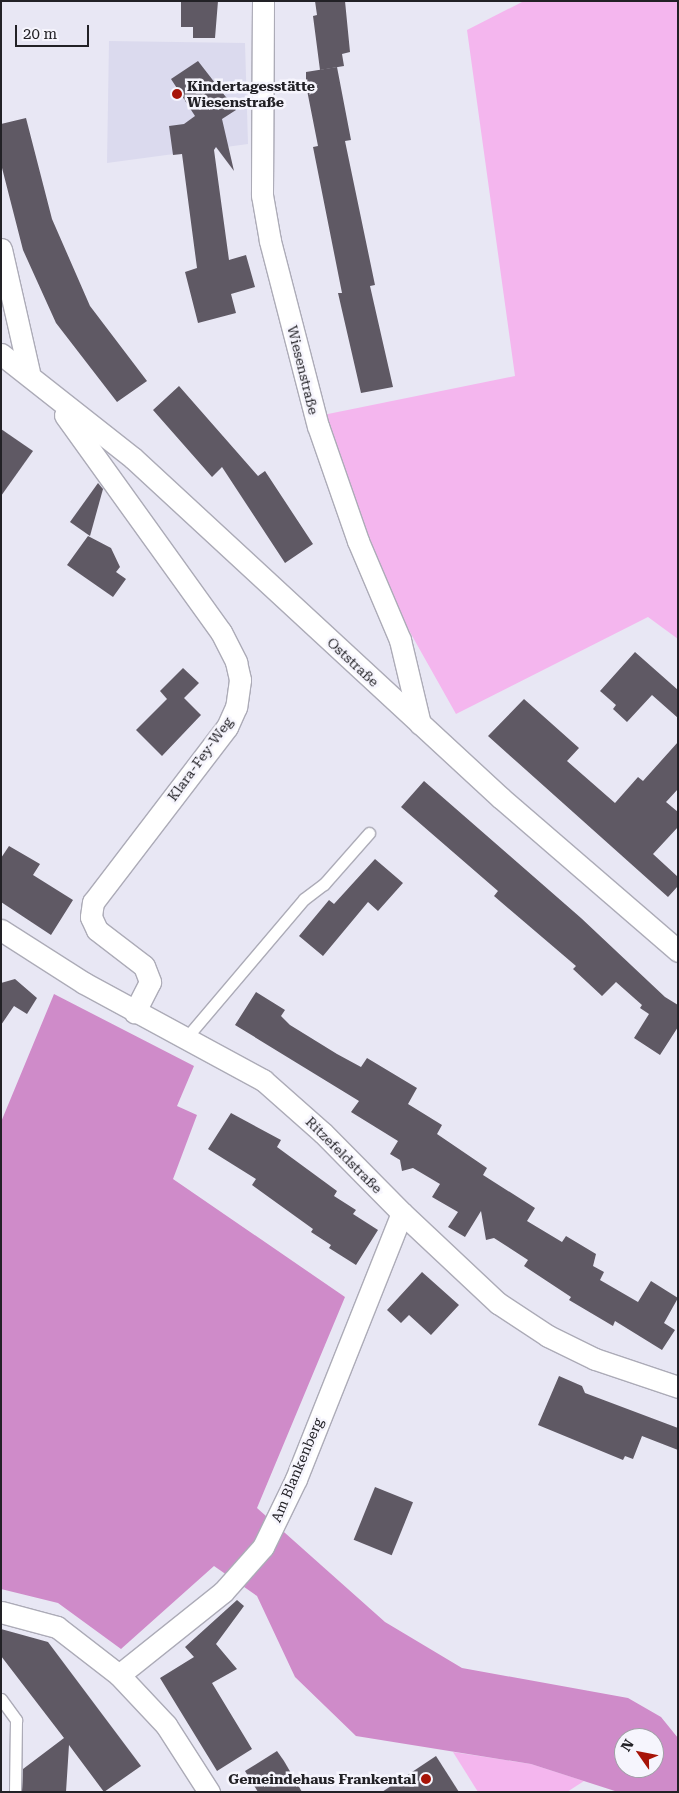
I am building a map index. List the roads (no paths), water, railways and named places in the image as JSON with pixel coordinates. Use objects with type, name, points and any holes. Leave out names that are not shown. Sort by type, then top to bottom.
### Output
[{"type":"street","name":"Wiesenstraße","points":[[263,1],[262,194],[270,241],[318,426],[358,541],[400,640],[420,724]]},
{"type":"street","name":"Oststraße","points":[[1,249],[29,372]]},
{"type":"street","name":"Oststraße","points":[[1,354],[29,372],[48,393],[133,458],[420,724],[678,951]]},
{"type":"street","name":"Klara-Fey-Weg","points":[[48,393],[221,632],[236,662],[240,680],[236,707],[227,727],[93,902],[91,917],[97,930],[144,966],[150,982],[135,1012]]},
{"type":"street","name":"Ritzefeldstraße","points":[[1,930],[135,1012],[263,1080],[323,1133],[402,1213],[498,1303],[548,1336],[595,1359],[678,1387]]},
{"type":"street","name":"Am Blankenberg","points":[[118,1675],[223,1592],[263,1547],[296,1479],[402,1213]]},
{"type":"street","points":[[1,1612],[57,1627],[118,1675],[166,1725],[209,1792]]},
{"type":"lane","points":[[186,1038],[304,899],[324,884],[369,833]]},
{"type":"lane","points":[[1,1699],[16,1720],[15,1792]]},
{"type":"place","name":"Kindertagesstätte Wiesenstraße","points":[[177,94]]},
{"type":"place","name":"Gemeindehaus Frankental","points":[[426,1779]]}]
